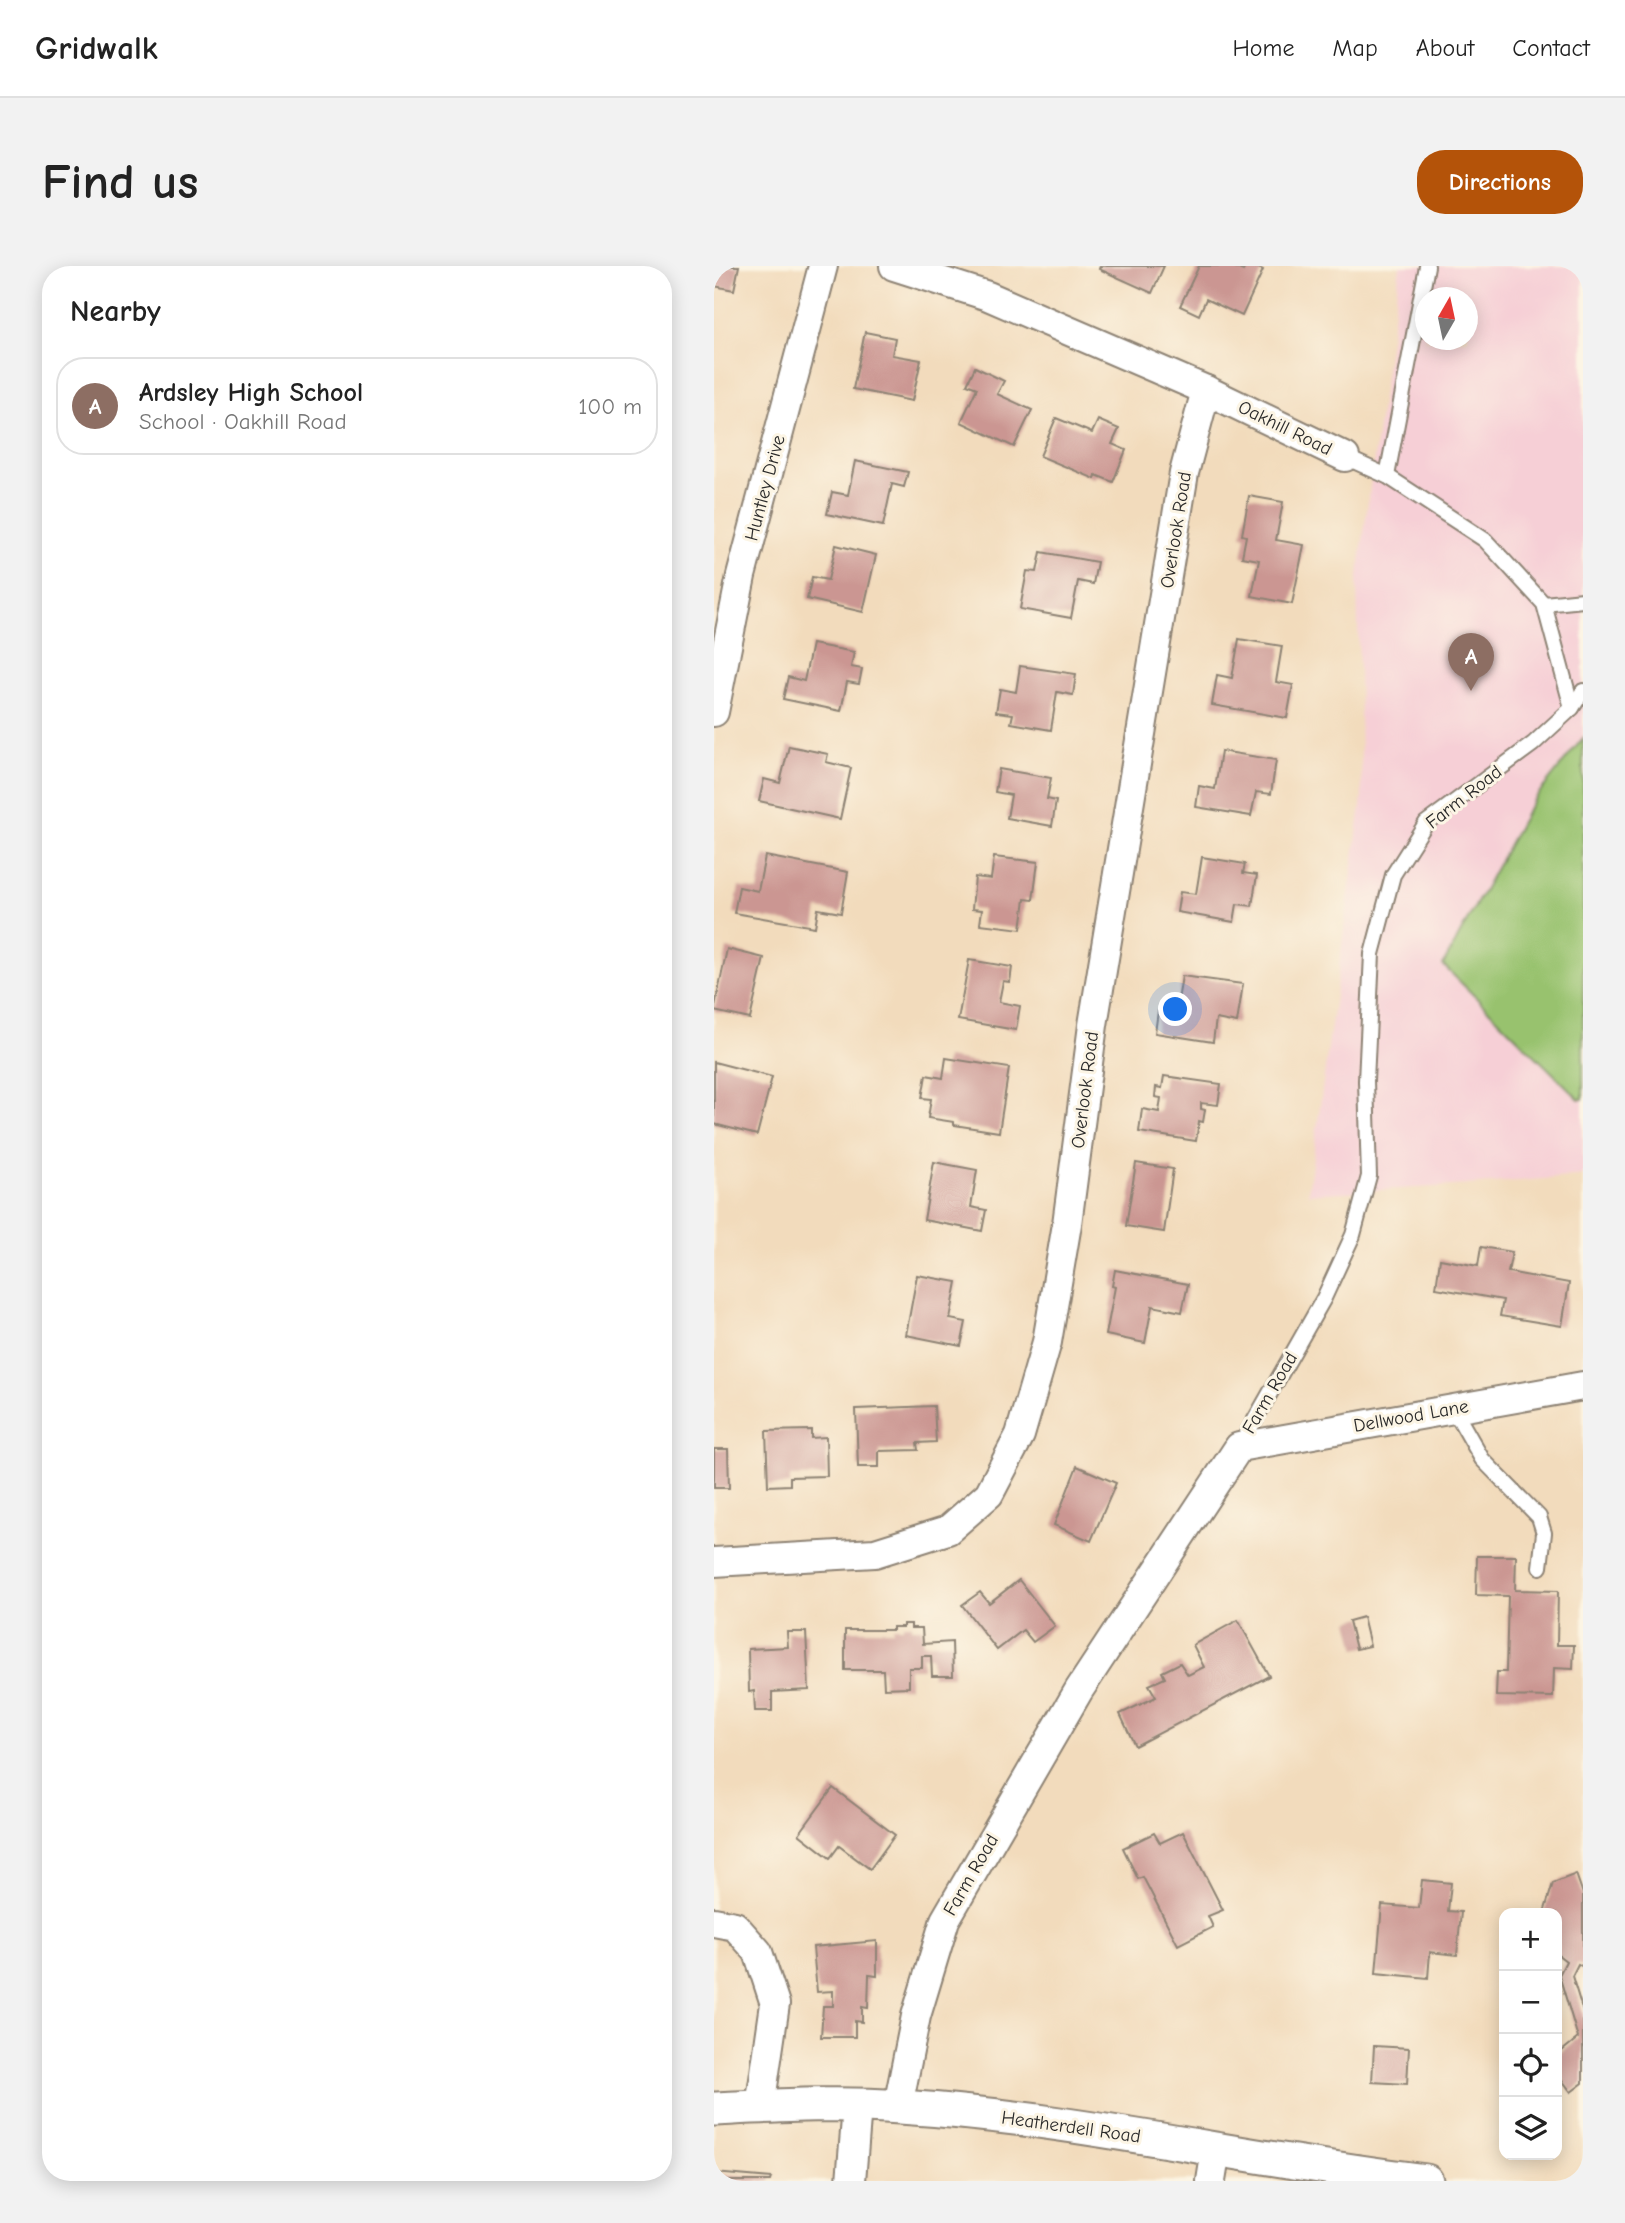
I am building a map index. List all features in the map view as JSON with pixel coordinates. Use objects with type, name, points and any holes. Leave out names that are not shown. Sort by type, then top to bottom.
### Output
[{"type":"street","name":"Huntley Drive","points":[[714,712],[741,576],[823,266]]},
{"type":"street","name":"Oakhill Road","points":[[894,266],[988,296],[1206,390],[1345,457]]},
{"type":"street","name":"Overlook Road","points":[[714,1562],[875,1553],[948,1530],[989,1494],[1020,1435],[1047,1342],[1067,1224],[1093,1025],[1184,473],[1206,390]]},
{"type":"street","name":"Dellwood Lane","points":[[1239,1447],[1583,1385]]},
{"type":"street","name":"Farm Road","points":[[898,2106],[916,2016],[945,1920],[1079,1690],[1239,1447]]},
{"type":"street","points":[[714,1922],[735,1926],[758,1952],[775,2004],[760,2107]]},
{"type":"street","points":[[851,2181],[858,2106]]},
{"type":"street","name":"Heatherdell Road","points":[[714,2109],[898,2106],[1040,2120],[1214,2165],[1348,2171],[1426,2181]]},
{"type":"lane","points":[[1387,476],[1427,266]]},
{"type":"lane","name":"Oakhill Road","points":[[1345,457],[1387,476],[1485,540],[1544,604],[1572,708]]},
{"type":"lane","points":[[1544,604],[1583,600]]},
{"type":"lane","name":"Farm Road","points":[[1239,1447],[1324,1298],[1353,1236],[1366,1188],[1369,1176],[1366,1081],[1372,954],[1393,875],[1426,823],[1533,744],[1572,708],[1583,691]]},
{"type":"lane","points":[[1453,1408],[1482,1459],[1539,1517],[1544,1533],[1540,1567]]},
{"type":"shaded area","points":[[1400,266],[1583,266],[1583,1176],[1308,1194],[1362,798],[1357,584]]},
{"type":"green space","points":[[1583,738],[1583,1099],[1579,1099],[1443,965],[1532,802]]},
{"type":"building","points":[[714,266],[739,266],[734,290],[714,286]]},
{"type":"building","points":[[1100,266],[1164,266],[1152,293],[1099,269]]},
{"type":"building","points":[[1199,266],[1233,266],[1243,271],[1246,266],[1255,266],[1263,270],[1242,316],[1206,299],[1199,315],[1180,306]]},
{"type":"building","points":[[865,332],[895,338],[892,355],[921,360],[912,401],[853,389]]},
{"type":"building","points":[[975,367],[1004,381],[997,394],[1032,410],[1014,447],[961,422],[977,388],[967,384]]},
{"type":"building","points":[[1056,418],[1092,433],[1098,420],[1119,429],[1112,444],[1126,450],[1113,482],[1096,475],[1095,479],[1040,456]]},
{"type":"building","points":[[855,461],[908,472],[904,487],[892,484],[883,526],[827,514],[832,492],[848,495]]},
{"type":"building","points":[[1249,496],[1283,502],[1276,540],[1304,545],[1292,604],[1252,596],[1259,560],[1242,557],[1246,536],[1242,535]]},
{"type":"building","points":[[836,545],[876,555],[863,612],[807,599],[812,577],[828,580]]},
{"type":"building","points":[[1041,552],[1097,562],[1093,584],[1078,581],[1071,618],[1020,609],[1027,571],[1037,572]]},
{"type":"building","points":[[1239,639],[1282,646],[1276,682],[1293,685],[1287,718],[1212,705],[1217,675],[1232,678]]},
{"type":"building","points":[[812,644],[854,652],[851,667],[862,669],[859,684],[847,682],[841,711],[783,699],[788,677],[804,681]]},
{"type":"building","points":[[1020,666],[1076,674],[1073,695],[1057,692],[1051,730],[1011,723],[1013,714],[996,712],[1000,689],[1016,692]]},
{"type":"building","points":[[789,746],[828,754],[826,762],[851,768],[840,819],[759,801],[764,779],[780,783]]},
{"type":"building","points":[[1221,751],[1276,760],[1271,794],[1256,792],[1251,816],[1196,807],[1199,786],[1215,789]]},
{"type":"building","points":[[999,769],[1051,778],[1047,799],[1056,801],[1052,826],[1007,818],[1011,795],[995,792]]},
{"type":"building","points":[[765,856],[848,872],[841,913],[818,909],[815,927],[734,913],[739,887],[758,891]]},
{"type":"building","points":[[994,857],[1038,862],[1033,900],[1025,899],[1021,929],[980,924],[982,910],[972,909],[975,877],[991,879]]},
{"type":"building","points":[[1202,857],[1245,864],[1243,873],[1257,875],[1252,906],[1237,904],[1234,922],[1177,912],[1180,892],[1196,894]]},
{"type":"building","points":[[727,949],[764,958],[750,1019],[714,1011]]},
{"type":"building","points":[[969,960],[1012,967],[1010,982],[1003,981],[999,1002],[1020,1006],[1016,1030],[958,1020]]},
{"type":"building","points":[[1182,976],[1243,984],[1237,1023],[1216,1019],[1213,1042],[1155,1033],[1158,1011],[1176,1013]]},
{"type":"building","points":[[946,1058],[1009,1068],[999,1132],[928,1118],[931,1099],[922,1098],[926,1075],[943,1078]]},
{"type":"building","points":[[714,1062],[772,1077],[757,1135],[714,1124]]},
{"type":"building","points":[[1164,1076],[1221,1084],[1218,1105],[1201,1103],[1201,1109],[1205,1110],[1203,1122],[1199,1121],[1196,1141],[1139,1132],[1142,1109],[1159,1112],[1161,1098],[1155,1097],[1156,1087],[1162,1088]]},
{"type":"building","points":[[934,1162],[977,1170],[971,1207],[986,1210],[982,1231],[924,1220]]},
{"type":"building","points":[[1136,1163],[1173,1169],[1164,1232],[1126,1226]]},
{"type":"building","points":[[1481,1247],[1512,1252],[1508,1272],[1569,1283],[1562,1326],[1500,1316],[1503,1300],[1436,1288],[1440,1259],[1478,1266]]},
{"type":"building","points":[[1115,1270],[1188,1284],[1182,1312],[1152,1306],[1145,1343],[1106,1335],[1115,1287],[1112,1286]]},
{"type":"building","points":[[917,1275],[957,1282],[950,1319],[966,1322],[961,1346],[906,1335]]},
{"type":"building","points":[[934,1406],[936,1442],[917,1443],[918,1450],[879,1451],[879,1467],[858,1467],[856,1409]]},
{"type":"building","points":[[811,1430],[811,1438],[826,1437],[827,1476],[790,1477],[790,1485],[768,1486],[766,1431]]},
{"type":"building","points":[[714,1449],[728,1449],[729,1488],[714,1488]]},
{"type":"building","points":[[1077,1466],[1116,1483],[1091,1541],[1054,1525]]},
{"type":"building","points":[[1477,1556],[1516,1556],[1515,1590],[1558,1591],[1557,1645],[1574,1645],[1573,1669],[1554,1668],[1553,1697],[1496,1696],[1497,1672],[1506,1672],[1508,1596],[1476,1595]]},
{"type":"building","points":[[1019,1580],[1055,1626],[1033,1642],[1023,1630],[997,1650],[962,1605],[980,1592],[989,1603]]},
{"type":"building","points":[[1363,1617],[1370,1646],[1356,1649],[1349,1621]]},
{"type":"building","points":[[1238,1620],[1269,1676],[1135,1746],[1120,1714],[1156,1697],[1149,1685],[1165,1678],[1162,1672],[1180,1663],[1188,1675],[1204,1667],[1193,1645]]},
{"type":"building","points":[[903,1624],[911,1624],[911,1628],[922,1628],[923,1644],[952,1642],[953,1676],[932,1676],[931,1656],[922,1656],[922,1668],[909,1668],[909,1687],[884,1688],[883,1670],[845,1670],[845,1630],[893,1630],[893,1627],[903,1627]]},
{"type":"building","points":[[787,1632],[806,1632],[809,1690],[772,1692],[772,1711],[755,1711],[754,1691],[749,1692],[748,1649],[788,1647]]},
{"type":"building","points":[[833,1788],[895,1835],[870,1869],[839,1846],[830,1858],[799,1834]]},
{"type":"building","points":[[1183,1832],[1223,1910],[1208,1916],[1213,1927],[1178,1945],[1143,1877],[1138,1879],[1123,1848],[1154,1833],[1160,1843]]},
{"type":"building","points":[[1576,1874],[1583,1894],[1583,1967],[1578,1964],[1572,1976],[1583,2012],[1583,2083],[1571,2092],[1562,2080],[1562,2051],[1578,2038],[1562,1985],[1562,1969],[1566,1961],[1562,1958],[1562,1908],[1546,1908],[1553,1883]]},
{"type":"building","points":[[1422,1880],[1451,1883],[1448,1911],[1461,1912],[1457,1955],[1430,1952],[1428,1978],[1376,1973],[1382,1905],[1419,1908]]},
{"type":"building","points":[[877,1941],[877,1976],[869,1975],[868,2008],[862,2007],[862,2022],[855,2021],[855,2037],[821,2037],[823,2006],[833,2006],[833,1991],[817,1992],[813,1947]]},
{"type":"building","points":[[1374,2046],[1409,2048],[1407,2084],[1372,2082]]},
{"type":"building","points":[[714,2173],[771,2178],[770,2181],[714,2181]]},
{"type":"place","name":"Ardsley High School","points":[[1471,691]]}]
